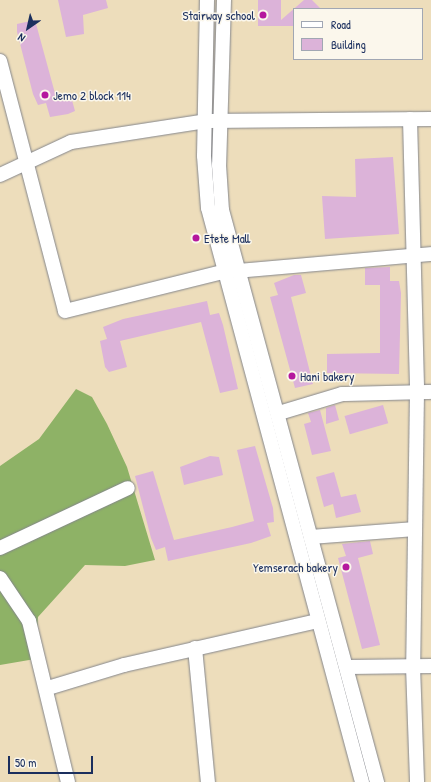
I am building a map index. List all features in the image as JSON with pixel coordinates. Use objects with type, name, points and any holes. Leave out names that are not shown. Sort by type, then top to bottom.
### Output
[{"type":"street","points":[[207,0],[214,122]]},
{"type":"street","points":[[224,0],[214,122],[205,180],[230,271],[318,621],[362,782]]},
{"type":"street","points":[[0,61],[65,311],[230,271],[413,254],[431,254]]},
{"type":"street","points":[[410,119],[417,392],[413,666],[417,782]]},
{"type":"street","points":[[0,175],[27,164],[71,142],[214,122],[431,119]]},
{"type":"street","points":[[230,271],[279,413],[322,580],[348,667],[378,782]]},
{"type":"street","points":[[279,413],[342,394],[431,392]]},
{"type":"street","points":[[0,548],[128,488]]},
{"type":"street","points":[[311,537],[415,528]]},
{"type":"street","points":[[0,578],[29,621],[48,688],[68,782]]},
{"type":"street","points":[[308,582],[322,580]]},
{"type":"street","points":[[48,688],[195,648],[318,621]]},
{"type":"street","points":[[195,648],[208,782]]},
{"type":"street","points":[[348,667],[431,666]]},
{"type":"green space","points":[[76,389],[92,397],[107,424],[127,467],[155,560],[125,566],[85,565],[38,617],[35,659],[0,665],[0,466],[39,439]]},
{"type":"building","points":[[58,0],[106,0],[108,8],[83,15],[84,34],[66,37]]},
{"type":"building","points":[[258,0],[281,0],[281,20],[293,10],[293,26],[258,26]]},
{"type":"building","points":[[304,0],[312,0],[320,8],[295,8]]},
{"type":"building","points":[[35,20],[56,97],[70,93],[75,111],[68,114],[50,117],[46,103],[38,105],[33,94],[17,32],[17,24]]},
{"type":"building","points":[[393,157],[399,234],[325,239],[322,196],[356,197],[355,159]]},
{"type":"building","points":[[390,267],[390,281],[399,281],[401,293],[399,374],[327,373],[327,354],[380,353],[380,285],[365,285],[365,268]]},
{"type":"building","points":[[294,275],[301,275],[306,293],[291,297],[313,384],[295,388],[270,297],[278,295],[274,283]]},
{"type":"building","points":[[207,301],[210,315],[219,313],[238,389],[220,393],[201,322],[120,341],[127,367],[109,372],[105,367],[100,341],[107,339],[103,327],[123,319]]},
{"type":"building","points":[[335,405],[339,420],[326,424],[326,408]]},
{"type":"building","points":[[383,405],[388,423],[350,434],[345,416]]},
{"type":"building","points":[[320,410],[331,451],[312,455],[304,424],[311,422],[308,413]]},
{"type":"building","points":[[255,446],[273,508],[274,522],[267,523],[271,536],[251,543],[168,561],[165,547],[156,550],[151,538],[135,476],[153,471],[174,540],[232,527],[254,521],[237,450]]},
{"type":"building","points":[[210,456],[219,457],[223,475],[184,485],[180,467]]},
{"type":"building","points":[[334,472],[341,497],[356,494],[361,512],[336,518],[333,504],[324,507],[316,477]]},
{"type":"building","points":[[370,541],[373,554],[358,558],[380,645],[362,649],[338,558],[346,556],[342,544]]},
{"type":"place","name":"Stairway school","points":[[263,15]]},
{"type":"place","name":"Jemo 2 block 114","points":[[45,95]]},
{"type":"place","name":"Etete Mall","points":[[196,238]]},
{"type":"place","name":"Hani bakery","points":[[292,376]]},
{"type":"place","name":"Yemserach bakery","points":[[346,567]]}]
